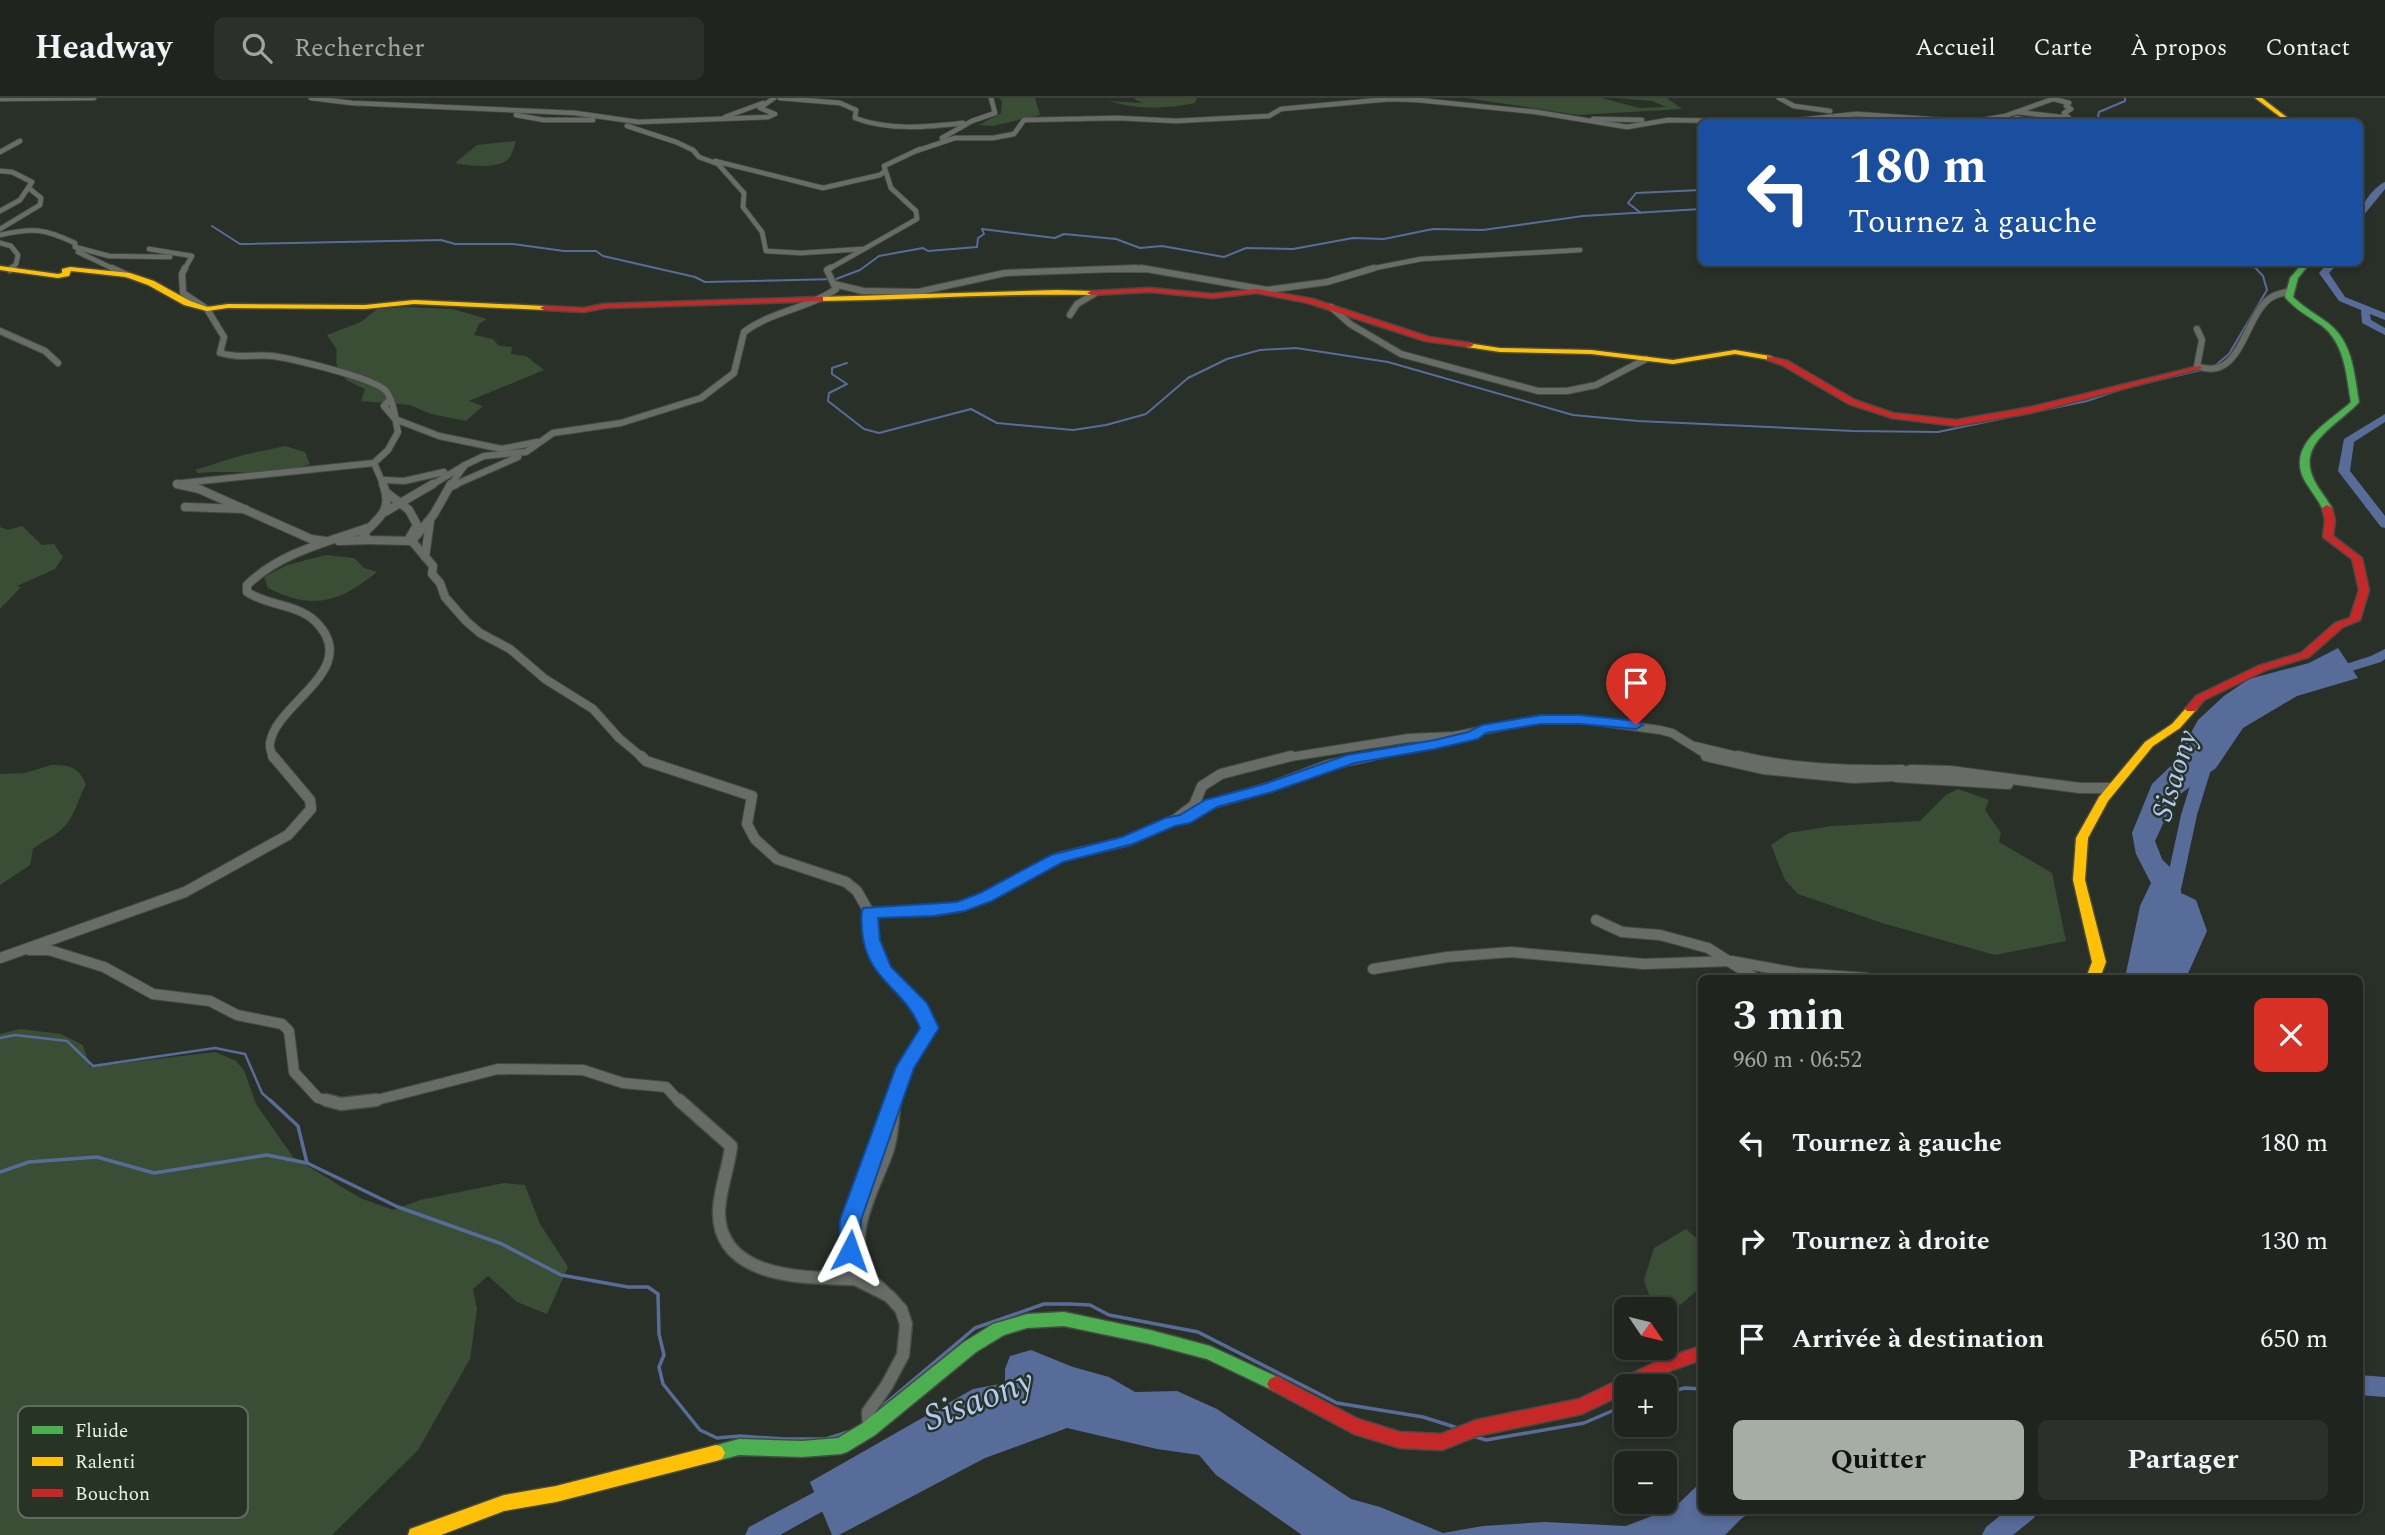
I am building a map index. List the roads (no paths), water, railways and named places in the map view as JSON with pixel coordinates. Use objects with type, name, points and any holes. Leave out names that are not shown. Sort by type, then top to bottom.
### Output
[{"type":"street","points":[[0,99],[94,98]]},
{"type":"street","points":[[311,98],[425,107],[558,111],[638,122],[716,121],[774,116],[775,114],[761,109],[763,104]]},
{"type":"street","points":[[716,121],[774,98]]},
{"type":"street","points":[[780,98],[841,103],[856,110],[855,118],[868,122],[944,125],[972,121]]},
{"type":"street","points":[[384,480],[404,481],[456,469],[528,439],[547,437],[580,427],[621,423],[701,398],[734,373],[741,340],[749,327],[773,315],[821,299],[836,289],[827,270],[917,219],[916,211],[891,191],[884,166],[972,121],[995,113],[991,98]]},
{"type":"street","points":[[916,151],[956,138],[1007,136],[1017,133],[1018,126],[1024,120],[1042,118],[1073,121],[1118,118],[1175,121],[1269,116],[1281,108],[1438,98]]},
{"type":"street","points":[[1779,98],[1794,106],[1922,119]]},
{"type":"street","points":[[1979,119],[2008,114],[2015,111],[2055,98],[2069,103],[2066,105],[2071,109],[2064,113],[2069,118],[2015,111]]},
{"type":"street","points":[[2258,98],[2286,119]]},
{"type":"street","points":[[1418,100],[1560,117],[1698,121]]},
{"type":"street","points":[[688,122],[729,116],[763,104]]},
{"type":"street","points":[[425,107],[544,120],[623,125],[676,142],[718,163],[823,188],[886,171]]},
{"type":"street","points":[[1803,119],[1856,114]]},
{"type":"street","points":[[2008,114],[2024,119]]},
{"type":"street","points":[[1838,115],[1847,119]]},
{"type":"street","points":[[600,117],[607,122]]},
{"type":"street","points":[[1818,117],[1832,119]]},
{"type":"street","points":[[623,125],[673,122]]},
{"type":"street","points":[[0,152],[20,141]]},
{"type":"street","points":[[695,152],[699,157],[718,164],[744,193],[743,207],[762,232],[766,251],[801,253],[862,249]]},
{"type":"street","points":[[0,171],[12,172],[26,178],[41,198],[40,205],[0,229]]},
{"type":"street","points":[[0,211],[15,203],[22,190],[31,187]]},
{"type":"street","points":[[0,235],[16,231],[46,230],[75,243],[75,247],[87,257],[151,283],[187,303],[207,309],[320,304],[365,307],[435,302],[584,310],[604,306],[766,299],[1049,291],[1094,294],[1150,290],[1212,296],[1298,288],[1421,259],[1580,250]]},
{"type":"street","points":[[0,243],[11,246],[18,255],[16,264],[5,269]]},
{"type":"street","points":[[75,247],[104,255],[152,258],[190,255]]},
{"type":"street","points":[[149,249],[190,255]]},
{"type":"street","points":[[190,255],[189,264],[182,274],[183,293],[207,309],[223,337],[220,353],[236,358],[272,356],[311,367],[336,370],[381,386],[390,399],[398,432],[388,450],[374,463],[177,484],[199,489],[311,539],[410,541],[433,566],[432,573],[453,609],[480,633],[510,649],[545,679],[593,709],[619,738],[646,761],[752,796],[747,824],[764,850],[777,859],[846,882],[857,891],[869,912],[872,940],[883,970],[921,1007],[930,1028],[905,1067],[850,1220],[850,1251],[855,1279]]},
{"type":"street","points":[[2094,975],[2099,962],[2079,880],[2082,838],[2103,800],[2149,744],[2176,726],[2200,698],[2262,668],[2305,655],[2339,625],[2355,620],[2364,590],[2357,558],[2328,537],[2328,509],[2303,464],[2304,453],[2309,444],[2355,402],[2344,347],[2336,334],[2300,311],[2289,297],[2294,278],[2304,266]]},
{"type":"street","points":[[832,281],[863,291],[918,292],[1005,273],[1140,268],[1294,297],[1447,343],[1518,352],[1583,351],[1673,362],[1734,352],[1757,354],[1785,363],[1852,402],[1892,415],[1956,423],[2031,410],[2227,364],[2264,303],[2290,291]]},
{"type":"street","points":[[5,269],[58,276],[66,274],[65,271],[70,269],[127,275]]},
{"type":"street","points":[[1070,315],[1077,304],[1094,294]]},
{"type":"street","points":[[1331,307],[1350,324],[1401,354],[1538,391],[1567,391],[1596,385],[1646,359]]},
{"type":"street","points":[[2197,329],[2202,340],[2197,366],[2202,369]]},
{"type":"street","points":[[0,331],[45,351],[58,363]]},
{"type":"street","points":[[396,419],[439,436],[502,449]]},
{"type":"street","points":[[448,488],[526,452],[547,437]]},
{"type":"street","points":[[484,456],[526,452]]},
{"type":"street","points":[[0,958],[29,950],[185,892],[288,835],[311,809],[310,800],[274,758],[269,744],[280,724],[315,684],[327,664],[329,640],[311,617],[291,607],[253,597],[247,592],[247,585],[268,567],[380,521],[385,512],[387,493],[384,480],[374,463]]},
{"type":"street","points":[[410,541],[430,520],[448,488],[465,466]]},
{"type":"street","points":[[385,512],[456,469]]},
{"type":"street","points":[[387,493],[411,509],[417,525],[410,541]]},
{"type":"street","points":[[185,508],[246,509]]},
{"type":"street","points":[[425,557],[430,520]]},
{"type":"street","points":[[367,539],[363,534],[368,528]]},
{"type":"street","points":[[869,912],[934,911],[959,907],[986,897],[1057,858],[1127,841],[1171,822],[1194,805],[1202,786],[1221,774],[1300,754],[1409,738],[1454,736],[1541,719],[1605,722],[1660,730],[1672,733],[1707,757],[1763,769],[1854,778],[1894,776],[2112,788]]},
{"type":"street","points":[[1171,822],[1184,819],[1211,804],[1267,788],[1328,765],[1435,745],[1473,736],[1482,729]]},
{"type":"street","points":[[1689,745],[1774,765],[1852,771],[1951,771],[2080,788]]},
{"type":"street","points":[[1894,776],[1911,770]]},
{"type":"street","points":[[1597,920],[1622,932],[1684,940],[1708,948],[1751,975]]},
{"type":"street","points":[[29,950],[49,950],[104,967],[153,993],[211,1001],[237,1015],[282,1024],[289,1031],[294,1072],[317,1098],[341,1104],[394,1097],[498,1069],[583,1070],[623,1083],[666,1087],[676,1095],[681,1104],[732,1146],[719,1211],[726,1245],[737,1257],[787,1276],[855,1279],[868,1289],[887,1294]]},
{"type":"street","points":[[1373,969],[1447,957],[1511,952],[1644,964],[1731,961],[1797,973],[1825,975]]},
{"type":"street","points":[[869,1429],[868,1412],[904,1355],[909,1332],[897,1305],[867,1275],[859,1233],[866,1202],[892,1140],[896,1122],[894,1101]]},
{"type":"street","points":[[417,1535],[504,1503],[556,1494],[739,1447],[803,1450],[841,1446],[869,1429],[970,1347],[999,1329],[1027,1321],[1064,1319],[1210,1353],[1263,1377],[1354,1426],[1400,1440],[1442,1442],[1463,1433],[1582,1406],[1665,1366],[1698,1354]]},
{"type":"water","points":[[2338,648],[2358,678],[2297,696],[2243,728],[2216,768],[2175,798],[2155,841],[2162,859],[2181,879],[2181,893],[2196,900],[2207,931],[2187,975],[2126,975],[2140,906],[2151,883],[2136,854],[2132,833],[2152,784],[2175,762],[2198,720],[2224,696],[2249,679],[2309,663]]},
{"type":"water","points":[[1031,1350],[1073,1367],[1109,1377],[1135,1392],[1177,1391],[1217,1409],[1351,1499],[1380,1507],[1443,1533],[1483,1526],[1545,1522],[1626,1526],[1657,1514],[1677,1514],[1677,1505],[1698,1485],[1698,1514],[1748,1514],[1725,1535],[1302,1535],[1216,1475],[1199,1455],[1157,1449],[1067,1428],[985,1458],[839,1535],[832,1535],[810,1482],[973,1389],[1005,1383],[1005,1369],[1010,1356]]},
{"type":"waterway","points":[[2098,119],[2099,112],[2125,101],[2125,98]]},
{"type":"waterway","name":"Sisaony","points":[[2363,212],[2385,185]]},
{"type":"waterway","points":[[1640,213],[1628,203],[1636,193],[1698,190]]},
{"type":"waterway","points":[[1640,213],[1698,209]]},
{"type":"waterway","points":[[212,226],[240,244],[441,240],[455,244],[513,244],[564,251],[596,251],[603,256],[695,277],[705,282],[836,279],[860,270],[879,256],[923,248],[928,251],[977,247],[978,238],[984,234],[982,229],[1055,238],[1064,234],[1116,239],[1140,248],[1162,246],[1224,257],[1246,248],[1293,249],[1353,238],[1384,239],[1433,229],[1483,230],[1583,216],[1640,213]]},
{"type":"waterway","points":[[2217,364],[2229,354],[2267,290],[2263,276],[2254,266]]},
{"type":"waterway","name":"Sisaony","points":[[2331,266],[2324,273],[2342,299],[2385,317]]},
{"type":"waterway","points":[[2365,311],[2366,321],[2385,332]]},
{"type":"waterway","points":[[847,363],[832,368],[832,374],[847,384],[829,393],[828,401],[864,429],[879,433],[971,409],[997,423],[1073,430],[1106,425],[1146,414],[1188,378],[1227,359],[1260,350],[1296,348],[1388,362],[1573,415],[1638,421],[1853,431],[1938,432],[2087,401],[2119,390]]},
{"type":"waterway","points":[[2125,388],[2201,370]]},
{"type":"waterway","name":"Sisaony","points":[[2385,417],[2348,441],[2344,471],[2385,524]]},
{"type":"waterway","name":"Sisaony","points":[[2332,673],[2376,659],[2385,653]]},
{"type":"waterway","name":"Sisaony","points":[[2172,894],[2189,815],[2206,760]]},
{"type":"waterway","points":[[0,1038],[15,1035],[67,1041],[93,1066],[215,1048],[245,1054],[262,1093],[272,1102]]},
{"type":"waterway","points":[[270,1100],[298,1126],[307,1163]]},
{"type":"waterway","points":[[0,1172],[29,1162],[97,1157],[154,1173],[267,1155],[307,1163]]},
{"type":"waterway","points":[[307,1163],[398,1207],[502,1244],[561,1275],[628,1287],[648,1287],[658,1294],[659,1334],[664,1355],[659,1367],[663,1384],[700,1430],[717,1438],[740,1436],[784,1439],[826,1439],[848,1432]]},
{"type":"waterway","points":[[873,1414],[975,1328],[1044,1304],[1070,1304],[1090,1305],[1109,1315],[1198,1332],[1337,1403],[1423,1417],[1461,1429]]},
{"type":"waterway","points":[[2363,1385],[2385,1387]]},
{"type":"waterway","points":[[1677,1390],[1698,1389]]},
{"type":"waterway","points":[[1473,1436],[1486,1440],[1584,1423],[1614,1410]]},
{"type":"waterway","name":"Sisaony","points":[[757,1535],[835,1492]]},
{"type":"waterway","points":[[1994,1535],[2021,1514]]}]
